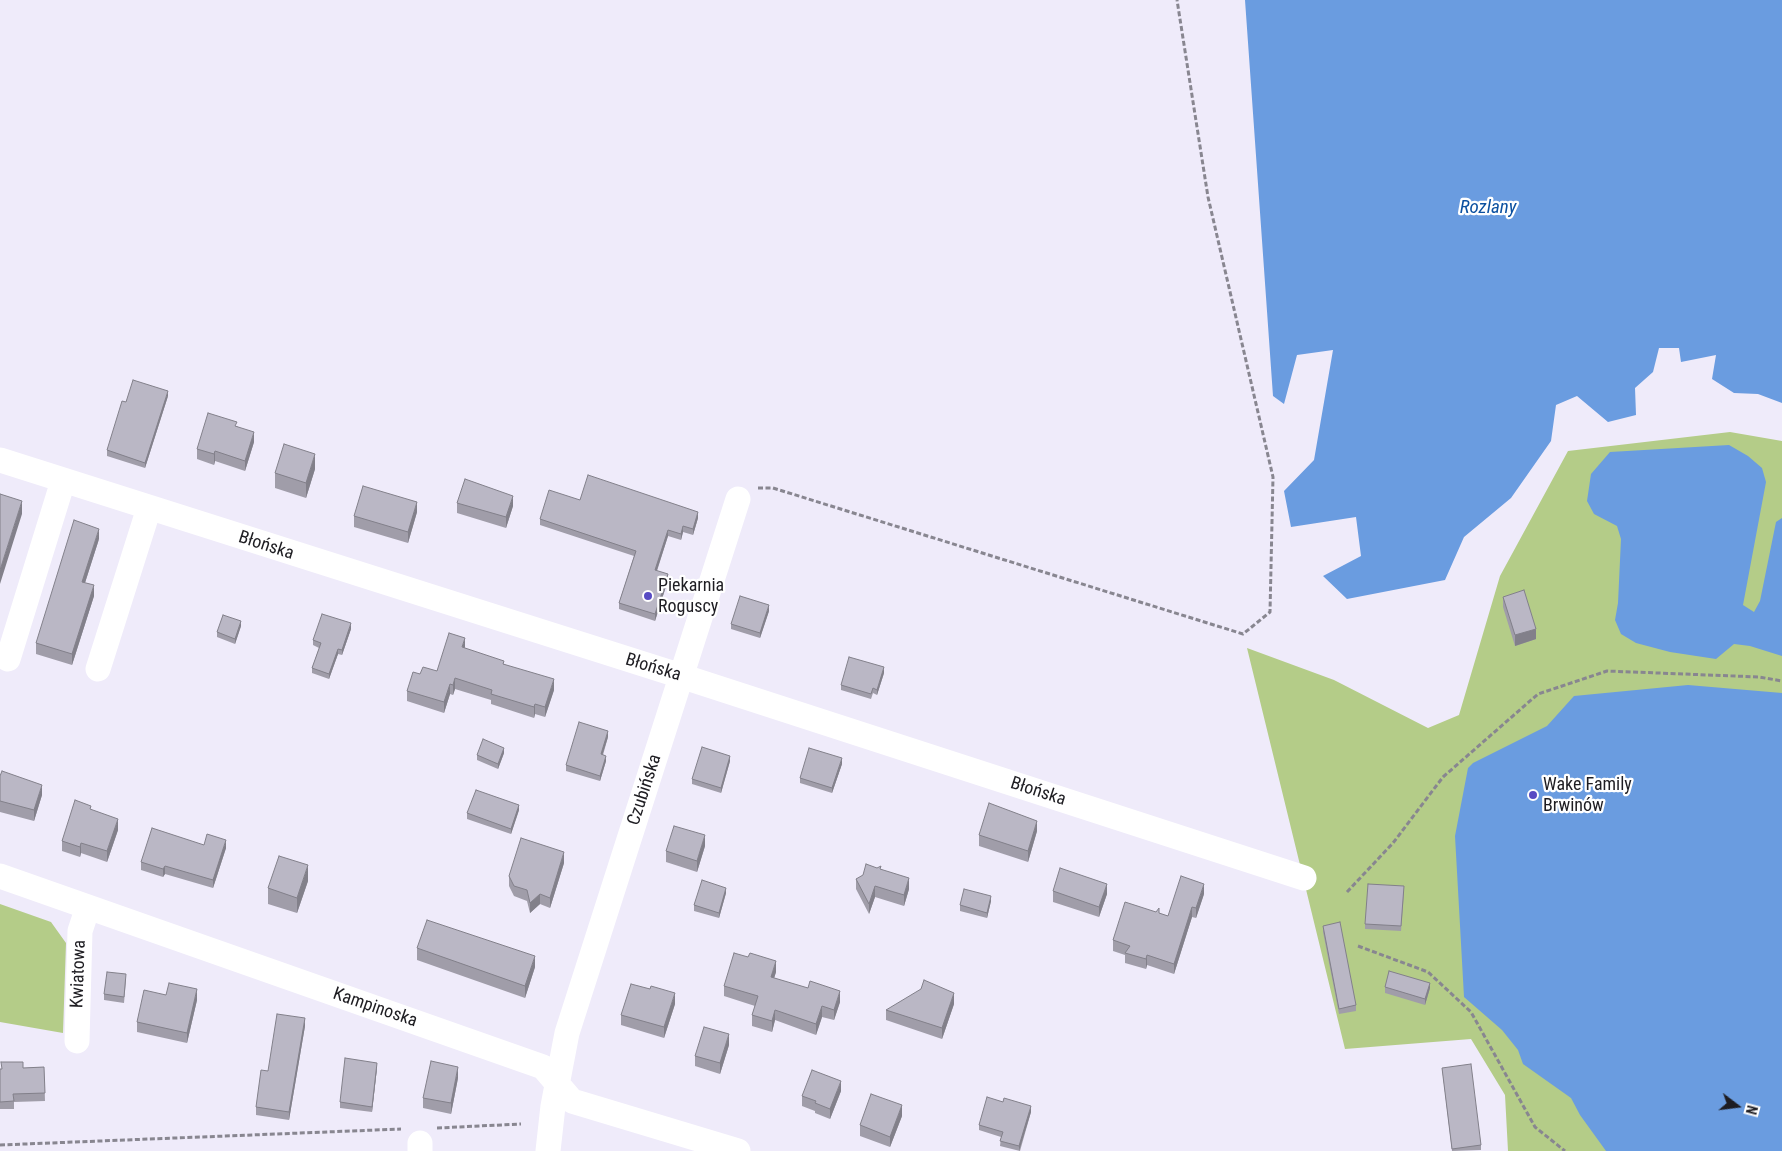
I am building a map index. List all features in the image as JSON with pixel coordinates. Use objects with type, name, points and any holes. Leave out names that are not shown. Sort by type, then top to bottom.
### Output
[{"type":"street","name":"Błońska","points":[[0,460],[681,676],[1304,878]]},
{"type":"street","points":[[8,660],[63,481]]},
{"type":"street","name":"Czubińska","points":[[548,1151],[557,1082],[567,1033],[738,499]]},
{"type":"street","points":[[98,669],[149,508]]},
{"type":"street","name":"Kampinoska","points":[[0,876],[543,1067],[572,1101],[738,1151]]},
{"type":"street","name":"Kwiatowa","points":[[78,1041],[80,930],[88,907]]},
{"type":"path","points":[[738,499],[747,488],[774,488],[1243,634],[1270,612],[1273,477],[1208,197],[1177,0]]},
{"type":"path","points":[[1347,892],[1393,843],[1443,776],[1538,694],[1607,671],[1759,677],[1782,681]]},
{"type":"path","points":[[1358,946],[1428,972],[1471,1012],[1534,1127],[1565,1151]]},
{"type":"path","points":[[0,1145],[419,1138],[521,1124]]},
{"type":"green space","name":"Wake Family Brwinów","points":[[1730,432],[1782,441],[1782,1151],[1508,1151],[1505,1095],[1471,1039],[1345,1049],[1247,648],[1334,680],[1428,728],[1459,715],[1500,576],[1568,451]]},
{"type":"green space","points":[[0,904],[51,922],[66,943],[63,1033],[0,1022]]},
{"type":"water","name":"Rozlany","points":[[1245,0],[1782,0],[1782,403],[1758,394],[1734,393],[1712,379],[1716,355],[1681,362],[1679,348],[1659,348],[1653,372],[1635,388],[1636,415],[1608,422],[1577,396],[1556,405],[1551,441],[1511,498],[1464,537],[1445,580],[1347,599],[1323,576],[1361,556],[1356,517],[1291,527],[1284,491],[1314,460],[1333,350],[1297,355],[1284,404],[1273,396]]},
{"type":"water","points":[[1729,445],[1748,456],[1762,468],[1766,482],[1743,605],[1754,612],[1760,601],[1776,522],[1782,518],[1782,656],[1750,646],[1734,644],[1716,659],[1670,652],[1636,643],[1621,634],[1615,620],[1618,603],[1621,539],[1617,526],[1594,514],[1587,501],[1591,474],[1610,452]]},
{"type":"water","points":[[1688,685],[1782,693],[1782,1151],[1606,1151],[1580,1115],[1571,1098],[1523,1064],[1518,1050],[1502,1030],[1464,997],[1455,836],[1468,768],[1473,763],[1547,726],[1574,696]]},
{"type":"building","points":[[133,380],[168,391],[145,463],[107,450],[122,401],[126,402]]},
{"type":"building","points":[[208,413],[237,422],[235,426],[254,432],[245,461],[215,451],[214,454],[197,449]]},
{"type":"building","points":[[284,444],[315,454],[306,483],[275,473]]},
{"type":"building","points":[[588,475],[698,512],[693,529],[683,526],[681,534],[668,530],[655,570],[668,574],[655,614],[619,603],[636,551],[540,519],[549,490],[580,500]]},
{"type":"building","points":[[465,479],[513,496],[506,517],[457,503]]},
{"type":"building","points":[[363,486],[417,502],[408,532],[354,516]]},
{"type":"building","points":[[0,494],[22,501],[0,570]]},
{"type":"building","points":[[74,520],[99,529],[82,582],[94,585],[72,654],[36,643]]},
{"type":"building","points":[[1524,590],[1536,629],[1515,635],[1503,597]]},
{"type":"building","points":[[740,596],[769,605],[760,633],[731,624]]},
{"type":"building","points":[[322,614],[351,623],[342,650],[338,649],[329,674],[312,668],[321,643],[313,640]]},
{"type":"building","points":[[223,615],[241,621],[235,639],[217,632]]},
{"type":"building","points":[[449,633],[465,638],[462,647],[504,661],[503,664],[554,679],[545,707],[535,704],[534,707],[491,694],[492,690],[455,678],[453,685],[450,684],[444,702],[407,691],[413,672],[420,674],[423,667],[437,671]]},
{"type":"building","points":[[849,657],[884,667],[877,690],[873,688],[871,694],[841,685]]},
{"type":"building","points":[[579,722],[608,731],[601,754],[606,756],[600,776],[566,765]]},
{"type":"building","points":[[483,739],[504,748],[498,764],[477,755]]},
{"type":"building","points":[[702,747],[730,756],[721,788],[692,779]]},
{"type":"building","points":[[809,748],[842,758],[832,788],[800,778]]},
{"type":"building","points":[[2,771],[42,785],[34,810],[0,801],[0,776]]},
{"type":"building","points":[[476,790],[519,805],[511,829],[467,813]]},
{"type":"building","points":[[75,800],[91,806],[90,809],[118,819],[107,851],[81,843],[80,847],[62,841]]},
{"type":"building","points":[[989,803],[1037,821],[1028,851],[979,835]]},
{"type":"building","points":[[674,826],[705,835],[697,861],[666,851]]},
{"type":"building","points":[[152,828],[204,845],[207,834],[226,840],[213,880],[165,866],[163,869],[141,862]]},
{"type":"building","points":[[521,838],[564,852],[550,898],[540,894],[530,903],[527,890],[514,886],[509,876]]},
{"type":"building","points":[[279,856],[308,865],[297,898],[268,888]]},
{"type":"building","points":[[866,864],[877,868],[881,866],[880,869],[909,878],[904,895],[875,886],[869,904],[856,879],[863,875]]},
{"type":"building","points":[[1060,868],[1107,884],[1099,907],[1053,891]]},
{"type":"building","points":[[1181,876],[1204,884],[1196,908],[1192,907],[1174,964],[1147,955],[1146,959],[1125,953],[1130,946],[1113,940],[1125,902],[1156,912],[1159,908],[1159,913],[1168,916]]},
{"type":"building","points":[[702,880],[726,888],[719,913],[694,905]]},
{"type":"building","points":[[1368,884],[1404,886],[1401,926],[1365,924]]},
{"type":"building","points":[[964,889],[991,896],[987,913],[960,905]]},
{"type":"building","points":[[427,920],[535,956],[525,986],[417,948]]},
{"type":"building","points":[[1340,922],[1356,1005],[1339,1009],[1323,926]]},
{"type":"building","points":[[734,953],[748,957],[750,953],[776,961],[771,977],[808,988],[810,981],[840,991],[834,1010],[822,1006],[816,1024],[775,1010],[772,1021],[752,1015],[758,996],[724,986]]},
{"type":"building","points":[[1389,971],[1430,983],[1425,999],[1385,987]]},
{"type":"building","points":[[107,972],[126,974],[124,997],[104,994]]},
{"type":"building","points":[[924,980],[954,993],[942,1028],[886,1010],[921,989]]},
{"type":"building","points":[[169,983],[197,989],[187,1033],[137,1022],[144,990],[166,995]]},
{"type":"building","points":[[631,984],[650,989],[651,986],[675,993],[664,1027],[621,1015]]},
{"type":"building","points":[[277,1014],[305,1018],[289,1112],[256,1107],[261,1070],[268,1071]]},
{"type":"building","points":[[704,1027],[729,1034],[720,1063],[695,1056]]},
{"type":"building","points":[[345,1058],[377,1063],[372,1107],[340,1102]]},
{"type":"building","points":[[431,1061],[458,1067],[451,1103],[423,1098]]},
{"type":"building","points":[[1,1062],[23,1062],[23,1068],[44,1067],[45,1093],[13,1094],[14,1101],[0,1102]]},
{"type":"building","points":[[1471,1064],[1481,1145],[1452,1149],[1442,1068]]},
{"type":"building","points":[[812,1070],[841,1081],[830,1109],[802,1096]]},
{"type":"building","points":[[871,1094],[902,1105],[890,1137],[860,1125]]},
{"type":"building","points":[[987,1097],[1003,1102],[1004,1098],[1031,1106],[1019,1146],[1000,1141],[1003,1132],[979,1125]]},
{"type":"place","name":"Piekarnia Roguscy","points":[[648,596]]},
{"type":"place","name":"Wake Family Brwinów","points":[[1533,795]]}]
